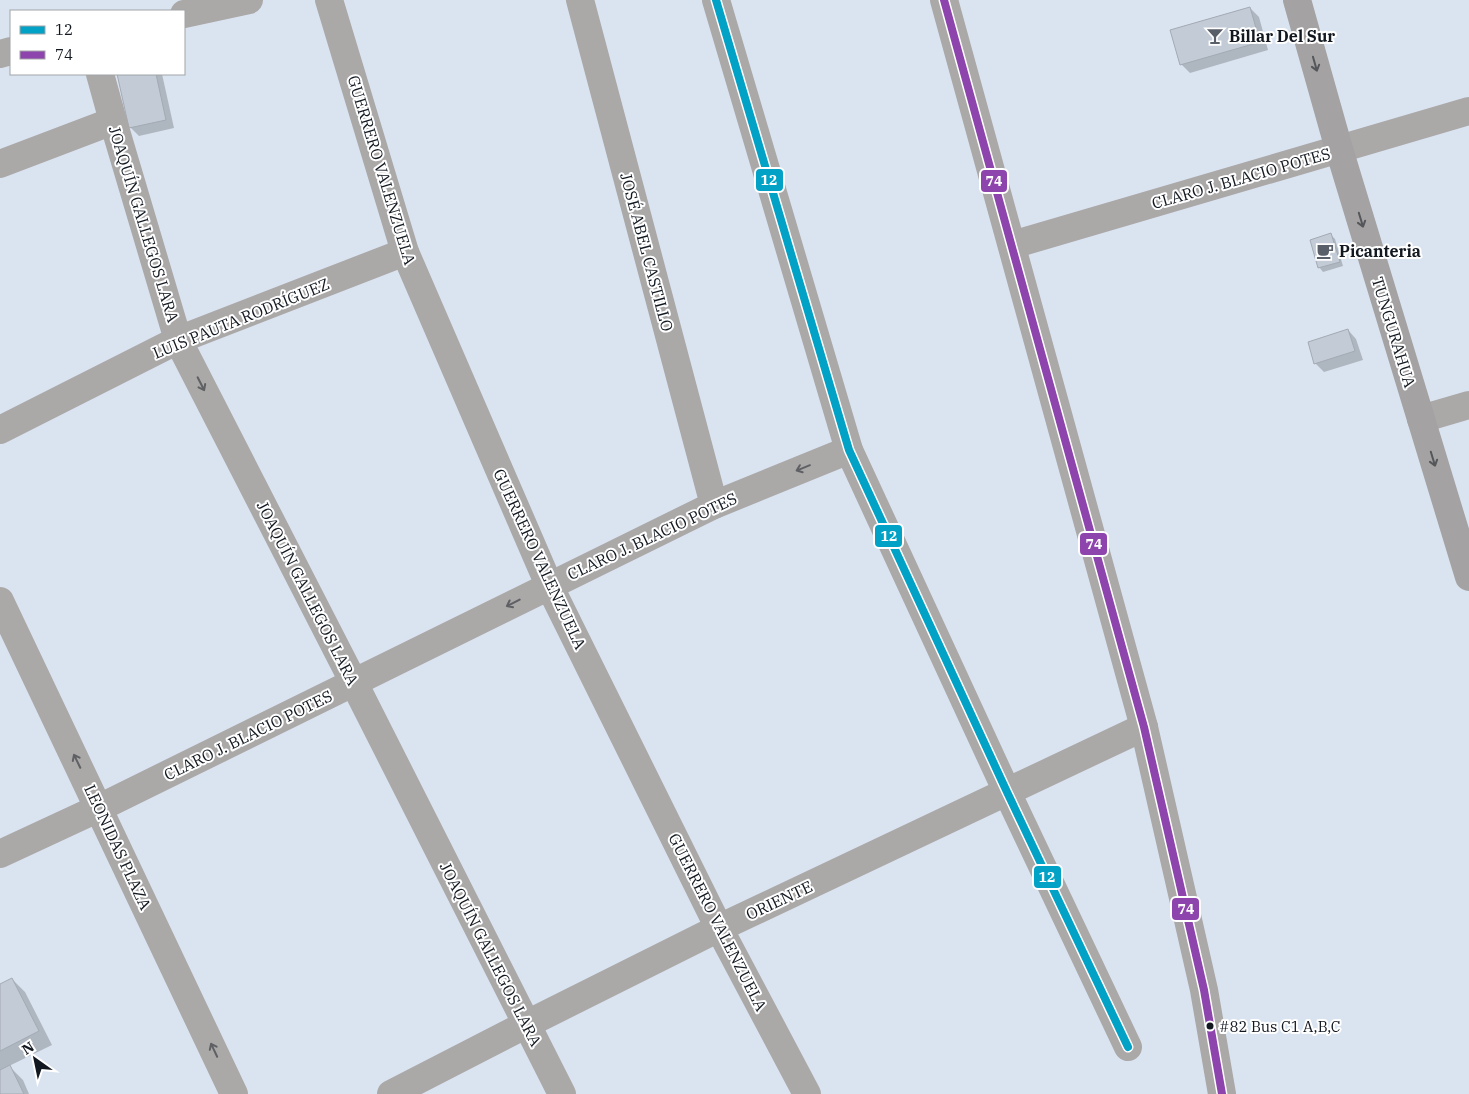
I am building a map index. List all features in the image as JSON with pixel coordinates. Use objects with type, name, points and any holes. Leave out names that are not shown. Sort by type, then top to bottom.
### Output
[{"type":"main road","name":"TUNGURAHUA","points":[[1297,0],[1339,149],[1469,577]]},
{"type":"street","points":[[185,14],[249,0]]},
{"type":"street","name":"GUERRERO VALENZUELA","points":[[329,0],[405,252],[549,585],[719,928],[807,1094]]},
{"type":"street","name":"JOSÉ ABEL CASTILLO","points":[[580,0],[714,505]]},
{"type":"street","points":[[716,0],[848,450],[1128,1047]]},
{"type":"street","points":[[944,0],[1144,727],[1204,990],[1222,1094]]},
{"type":"street","name":"JOAQUÍN GALLEGOS LARA","points":[[100,75],[178,340],[562,1094]]},
{"type":"street","name":"CLARO J. BLACIO POTES","points":[[1012,245],[1469,111]]},
{"type":"street","points":[[0,164],[113,121]]},
{"type":"street","name":"LUIS PAUTA RODRÍGUEZ","points":[[0,430],[178,340],[405,252]]},
{"type":"street","points":[[1421,419],[1469,405]]},
{"type":"street","name":"CLARO J. BLACIO POTES","points":[[0,854],[99,808],[714,505],[848,450]]},
{"type":"street","name":"LEONIDAS PLAZA","points":[[0,601],[234,1094]]},
{"type":"street","name":"ORIENTE","points":[[391,1094],[719,928],[1144,727]]},
{"type":"building","name":"Billar Del Sur","points":[[1250,7],[1260,42],[1180,65],[1170,30]]},
{"type":"building","points":[[117,75],[156,75],[166,120],[129,128]]},
{"type":"building","name":"Picanteria","points":[[1331,233],[1340,262],[1318,268],[1310,240]]},
{"type":"building","points":[[1348,329],[1355,351],[1314,364],[1308,342]]},
{"type":"building","points":[[12,978],[39,1031],[0,1051],[0,984]]},
{"type":"building","points":[[10,1065],[24,1094],[0,1094],[0,1070]]},
{"type":"transit line","name":"12","points":[[716,0],[849,450],[1007,792],[1128,1047]]},
{"type":"transit line","name":"74","points":[[944,0],[1144,727],[1204,990],[1222,1094]]},
{"type":"place","name":"Billar Del Sur","points":[[1215,36]]},
{"type":"place","name":"Picanteria","points":[[1325,251]]},
{"type":"place","name":"#82 Bus C1 A,B,C","points":[[1210,1026]]}]
